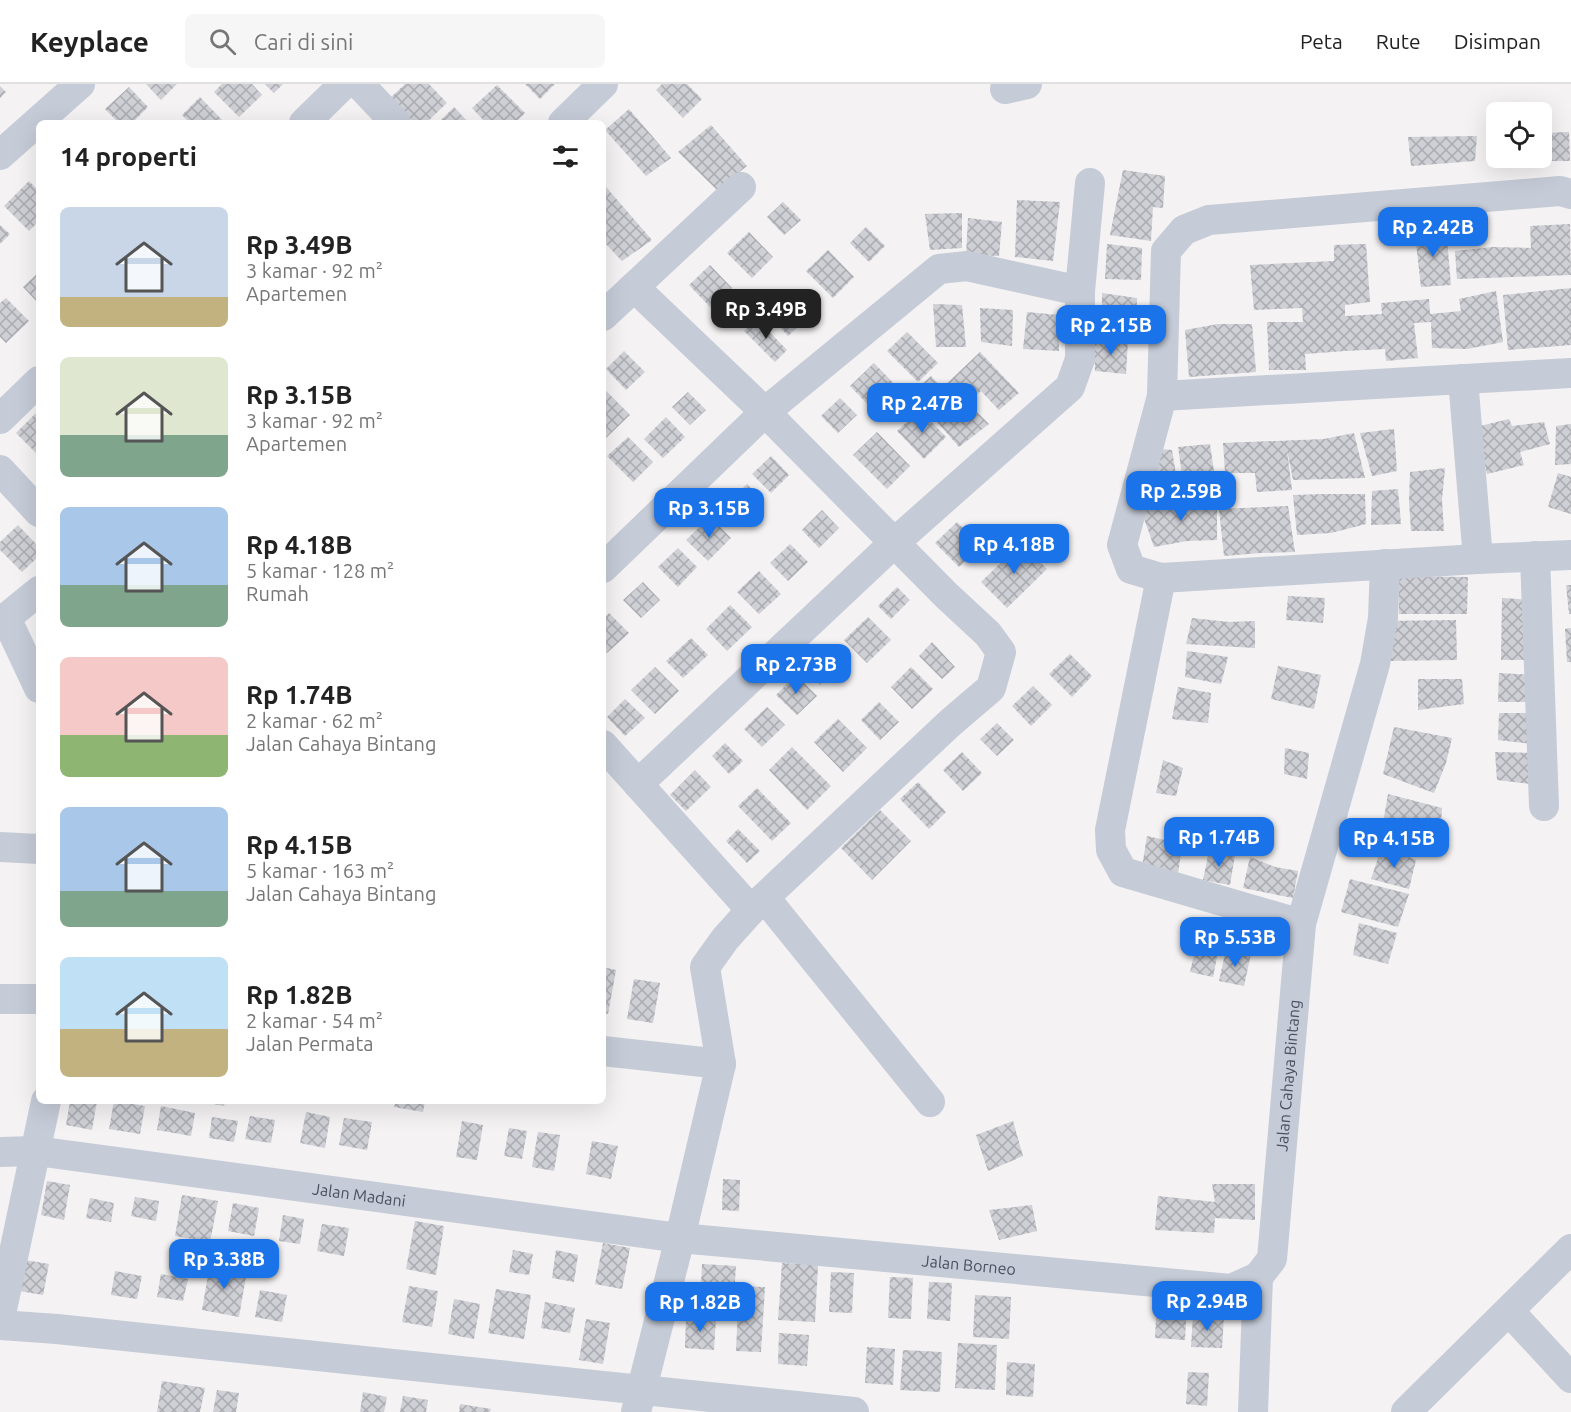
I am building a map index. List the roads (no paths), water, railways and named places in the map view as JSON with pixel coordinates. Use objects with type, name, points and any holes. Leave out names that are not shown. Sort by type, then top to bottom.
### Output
[{"type":"street","points":[[39,120],[80,84]]},
{"type":"street","points":[[307,120],[344,84]]},
{"type":"street","points":[[359,84],[393,120]]},
{"type":"street","points":[[565,120],[603,84]]},
{"type":"street","points":[[0,155],[36,123]]},
{"type":"street","points":[[638,784],[894,543],[1070,387],[1080,359],[1080,291],[1090,183]]},
{"type":"street","points":[[606,313],[741,187]]},
{"type":"street","points":[[1571,194],[1560,191],[1209,220],[1184,230],[1166,251],[1162,396],[1122,545],[1131,569],[1161,578],[1571,555]]},
{"type":"street","points":[[606,565],[765,412],[939,269],[967,266],[1080,291]]},
{"type":"street","points":[[634,287],[765,412],[894,543],[988,634],[1001,652],[991,688],[950,723],[758,904],[725,939],[705,967],[721,1064],[639,1401]]},
{"type":"street","points":[[1162,396],[1571,373]]},
{"type":"street","points":[[1463,379],[1478,559]]},
{"type":"street","points":[[0,419],[36,384]]},
{"type":"street","points":[[0,470],[36,509]]},
{"type":"street","points":[[1535,556],[1544,807]]},
{"type":"street","name":"Jalan Cahaya Bintang","points":[[1253,1412],[1258,1277],[1272,1259],[1301,924],[1375,664],[1383,618],[1385,564]]},
{"type":"street","points":[[1161,578],[1110,830],[1111,850],[1123,872],[1301,924]]},
{"type":"street","points":[[36,593],[6,618],[36,682]]},
{"type":"street","points":[[606,748],[638,784],[758,904],[930,1102]]},
{"type":"street","points":[[0,847],[36,849]]},
{"type":"street","points":[[0,999],[36,999]]},
{"type":"street","points":[[606,1051],[721,1064]]},
{"type":"street","points":[[0,1319],[45,1104]]},
{"type":"street","name":"Jalan Madani","points":[[0,1152],[36,1151],[680,1238]]},
{"type":"street","name":"Jalan Borneo","points":[[680,1238],[1231,1288],[1258,1277]]},
{"type":"street","points":[[1406,1412],[1571,1249]]},
{"type":"street","points":[[1509,1311],[1571,1378]]},
{"type":"street","points":[[0,1325],[81,1331],[639,1401],[854,1412]]}]
